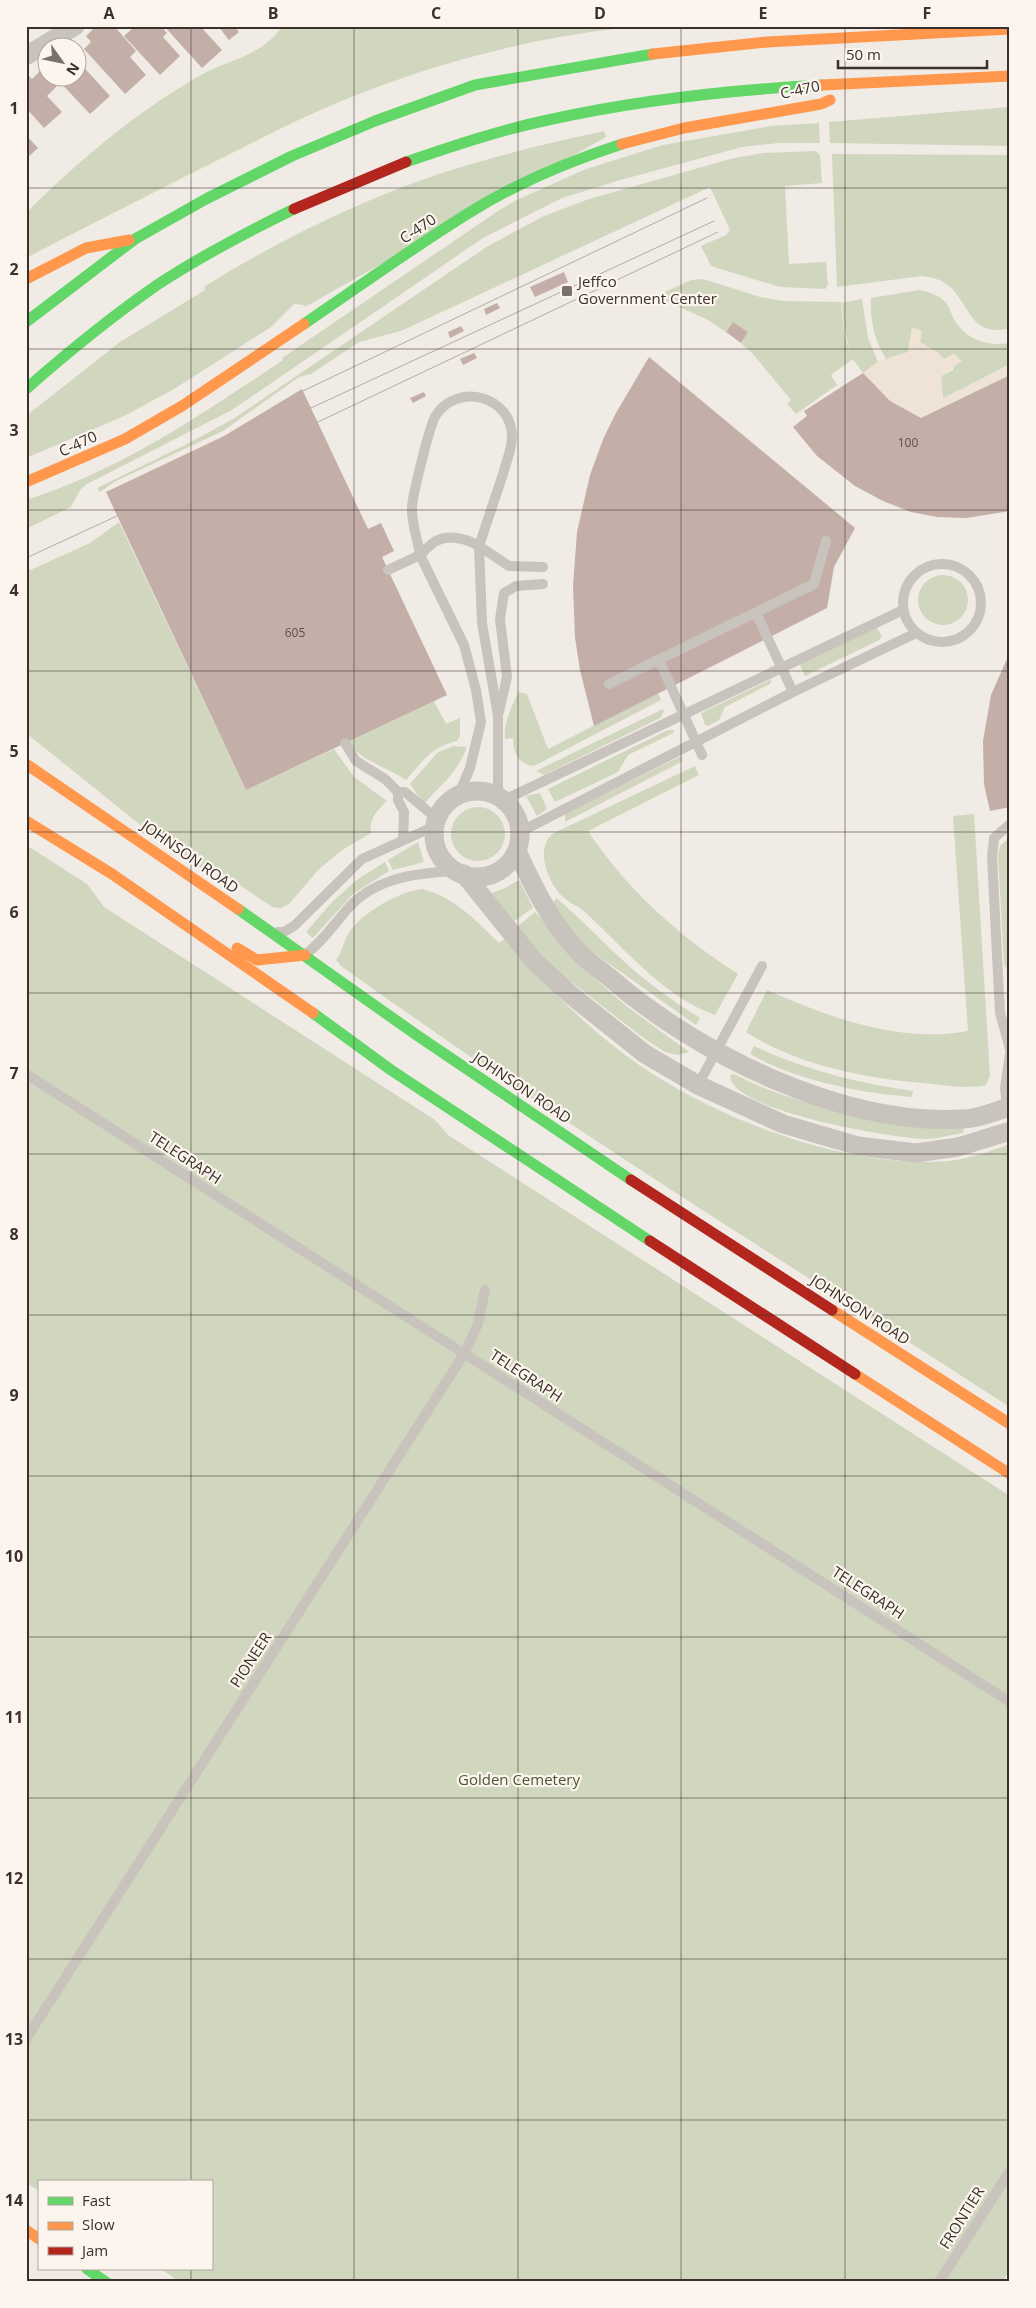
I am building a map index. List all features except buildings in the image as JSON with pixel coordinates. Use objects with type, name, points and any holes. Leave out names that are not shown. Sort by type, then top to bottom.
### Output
[{"type":"main road","points":[[26,322],[135,239],[206,199],[292,156],[375,121],[475,85],[671,51],[767,42],[1010,28]]},
{"type":"main road","points":[[26,389],[102,326],[177,273],[216,249],[298,207],[381,171],[498,132],[611,107],[718,93],[1010,76]]},
{"type":"main road","name":"C-470","points":[[28,482],[125,438],[182,406],[473,210],[525,182],[579,158],[628,142],[684,128],[821,104],[863,84]]},
{"type":"main road","points":[[26,279],[86,248],[135,239]]},
{"type":"main road","name":"JOHNSON ROAD","points":[[26,764],[270,930],[418,1036],[664,1201],[1010,1424]]},
{"type":"main road","points":[[26,821],[257,960],[306,955]]},
{"type":"main road","points":[[112,874],[247,966],[400,1075],[628,1227],[1010,1474]]},
{"type":"main road","points":[[26,2230],[38,2237]]},
{"type":"main road","points":[[88,2270],[106,2282]]},
{"type":"street","points":[[26,56],[75,26]]},
{"type":"street","points":[[460,872],[474,877],[487,876],[499,871],[517,851],[520,832],[518,820],[501,798],[480,791],[458,796],[448,803],[436,822],[436,848],[442,859],[460,872],[534,961],[571,995],[645,1054],[698,1085],[784,1124],[858,1146],[916,1153],[958,1147],[1010,1131]]},
{"type":"street","points":[[517,851],[539,899],[575,948],[632,998],[717,1050],[774,1080],[840,1103],[902,1117],[964,1119],[1009,1113]]},
{"type":"lane","points":[[458,796],[470,768],[481,722],[480,714],[464,645],[420,555],[412,507],[431,426],[437,414],[444,406],[458,398],[470,396],[484,398],[499,407],[508,418],[512,438],[479,546],[482,623],[498,716],[501,798],[903,610]]},
{"type":"lane","points":[[388,570],[420,555],[436,541],[467,539],[509,566],[543,567]]},
{"type":"lane","points":[[609,684],[814,584],[826,541]]},
{"type":"lane","points":[[944,564],[957,567],[968,575],[976,586],[980,608],[976,621],[968,632],[957,639],[941,642],[927,640],[916,633],[907,622],[903,610],[904,592],[910,580],[920,570],[933,565],[944,564]]},
{"type":"lane","points":[[498,716],[507,677],[500,619],[504,593],[516,586],[543,584]]},
{"type":"lane","points":[[756,613],[793,692]]},
{"type":"lane","points":[[520,832],[793,692],[916,633]]},
{"type":"lane","points":[[659,660],[702,755]]},
{"type":"lane","points":[[270,930],[284,932],[294,926],[362,859],[436,822],[405,792],[398,792],[385,780],[356,761],[345,743]]},
{"type":"lane","points":[[398,792],[398,800],[404,812],[403,839]]},
{"type":"lane","points":[[1010,824],[994,838],[992,857],[1000,1013],[1010,1049]]},
{"type":"lane","points":[[306,955],[319,944],[346,910],[376,885],[420,872],[460,872]]},
{"type":"lane","points":[[698,1085],[762,966]]},
{"type":"lane","points":[[998,983],[1010,984]]},
{"type":"lane","points":[[1009,1113],[1006,1088],[1010,1053]]},
{"type":"lane","name":"TELEGRAPH","points":[[26,1074],[1010,1702]]},
{"type":"lane","name":"PIONEER","points":[[26,2039],[464,1354],[478,1324],[485,1290]]},
{"type":"lane","name":"FRONTIER","points":[[939,2282],[1010,2171]]},
{"type":"green space","points":[[283,26],[644,26],[606,30],[529,43],[453,62],[379,86],[285,126],[26,258],[26,213],[66,175],[108,139],[153,105],[199,76],[264,45]]},
{"type":"green space","points":[[1010,107],[1010,146],[830,143],[829,122]]},
{"type":"green space","points":[[819,123],[820,143],[779,143],[742,147],[617,181],[562,198],[483,238],[232,410],[87,484],[80,490],[71,507],[26,529],[26,500],[61,488],[95,473],[191,421],[283,360],[282,358],[498,211],[517,200],[586,169],[663,145],[771,126]]},
{"type":"green space","points":[[604,131],[606,137],[305,307],[304,305],[294,304],[271,327],[174,389],[124,416],[26,458],[26,416],[120,342],[205,290],[204,287],[251,259],[349,209],[400,188],[500,156]]},
{"type":"green space","points":[[816,151],[820,155],[822,183],[785,186],[789,264],[826,262],[828,285],[825,289],[780,287],[711,266],[701,246],[726,235],[730,230],[710,187],[401,331],[359,342],[311,374],[299,377],[223,431],[116,481],[100,492],[97,488],[233,419],[488,246],[544,216],[589,199],[734,158],[764,153]]},
{"type":"green space","points":[[832,154],[1010,155],[1010,328],[997,330],[979,324],[948,285],[932,278],[922,276],[837,287]]},
{"type":"green space","points":[[703,279],[760,297],[782,301],[841,302],[844,333],[850,352],[844,328],[842,303],[862,299],[868,338],[878,362],[863,373],[853,359],[831,375],[837,385],[796,414],[787,404],[791,400],[753,354],[741,343],[748,332],[733,322],[726,332],[708,320],[662,299],[663,293],[691,280]]},
{"type":"green space","points":[[919,290],[941,298],[948,306],[960,328],[972,337],[987,343],[1010,343],[1010,364],[943,399],[941,376],[953,370],[956,355],[945,360],[938,353],[920,342],[912,327],[908,352],[886,359],[878,344],[874,330],[871,298]]},
{"type":"green space","points":[[119,522],[246,790],[334,749],[354,777],[387,801],[377,812],[371,823],[371,833],[342,850],[318,870],[289,904],[281,908],[272,907],[215,868],[211,875],[143,827],[26,733],[26,572],[90,543]]},
{"type":"green space","points":[[948,575],[961,582],[967,590],[967,610],[961,618],[953,624],[938,625],[925,618],[919,610],[918,595],[925,582],[933,576]]},
{"type":"green space","points":[[876,626],[882,636],[879,640],[805,676],[800,665],[803,662]]},
{"type":"green space","points":[[772,679],[770,684],[725,707],[719,720],[709,726],[705,725],[701,713]]},
{"type":"green space","points":[[518,692],[527,694],[548,749],[658,693],[661,700],[534,766],[524,763],[517,757],[513,738],[505,739],[507,721]]},
{"type":"green space","points":[[434,701],[446,724],[460,718],[460,736],[457,741],[434,751],[406,780],[367,759],[353,749],[348,742]]},
{"type":"green space","points":[[663,709],[664,711],[660,718],[544,775],[536,771]]},
{"type":"green space","points":[[668,730],[674,730],[673,733],[628,755],[618,772],[555,802],[548,789]]},
{"type":"green space","points":[[453,746],[467,747],[454,772],[424,804],[410,784],[437,753]]},
{"type":"green space","points":[[681,756],[683,761],[565,822],[565,814]]},
{"type":"green space","points":[[695,766],[699,775],[588,831],[603,853],[637,892],[675,928],[738,974],[715,1015],[696,1007],[662,984],[586,913],[564,898],[552,882],[545,864],[544,855],[548,839],[554,833]]},
{"type":"green space","points":[[540,793],[547,809],[537,816],[526,796]]},
{"type":"green space","points":[[473,807],[483,807],[493,811],[501,819],[505,834],[501,849],[493,857],[483,861],[473,861],[463,857],[455,849],[451,839],[451,829],[455,819],[463,811]]},
{"type":"green space","points":[[974,814],[990,1076],[986,1085],[960,1087],[860,1075],[812,1063],[767,1044],[746,1032],[767,990],[815,1010],[865,1026],[917,1034],[943,1034],[968,1031],[953,816]]},
{"type":"green space","points":[[1010,837],[1010,974],[1004,964],[998,855],[1000,846]]},
{"type":"green space","points":[[418,842],[424,862],[393,870],[388,860]]},
{"type":"green space","name":"Golden Cemetery","points":[[26,845],[87,884],[104,907],[435,1120],[448,1135],[1010,1496],[1010,2270],[1002,2282],[995,2282],[997,2277],[994,2282],[180,2282],[162,2270],[212,2270],[212,2180],[38,2180],[38,2190],[26,2183]]},
{"type":"green space","points":[[385,862],[389,871],[353,894],[313,938],[306,932],[333,901],[358,879]]},
{"type":"green space","points":[[519,880],[533,908],[513,922],[489,894]]},
{"type":"green space","points":[[422,889],[455,904],[499,943],[506,938],[562,1000],[624,1054],[657,1077],[735,1117],[778,1134],[822,1147],[865,1157],[908,1162],[956,1160],[1010,1144],[1010,1407],[589,1136],[341,966],[336,960],[349,933],[356,924],[377,907],[388,901],[400,895]]},
{"type":"green space","points":[[556,898],[637,973],[663,994],[700,1018],[696,1025],[587,948],[576,938],[553,904]]},
{"type":"green space","points":[[535,912],[591,975],[625,1005],[689,1052],[678,1055],[665,1052],[641,1036],[543,960],[517,927]]},
{"type":"green space","points":[[754,1046],[812,1069],[872,1084],[913,1091],[912,1097],[850,1088],[808,1078],[787,1071],[750,1054]]},
{"type":"green space","points":[[734,1074],[761,1087],[817,1105],[876,1116],[964,1128],[963,1133],[925,1139],[881,1134],[816,1120],[783,1111],[756,1100],[737,1088],[730,1075]]},
{"type":"shaded area","points":[[912,327],[922,331],[920,342],[944,359],[954,353],[962,361],[941,376],[943,398],[1010,365],[1010,375],[921,418],[890,401],[863,373],[878,362],[908,352]]},
{"type":"tram line","points":[[303,391],[707,198]]},
{"type":"tram line","points":[[311,408],[714,221]]},
{"type":"tram line","points":[[318,422],[718,232]]},
{"type":"tram line","points":[[26,558],[117,516]]},
{"type":"traffic: fast","points":[[26,322],[135,239],[206,199],[292,156],[375,121],[475,85],[653,54]]},
{"type":"traffic: fast","points":[[406,162],[494,133],[582,113],[684,97],[822,85]]},
{"type":"traffic: fast","points":[[304,324],[430,238],[490,200],[545,173],[622,144]]},
{"type":"traffic: fast","points":[[26,389],[90,335],[157,285],[224,245],[294,209]]},
{"type":"traffic: fast","points":[[238,909],[418,1036],[631,1180]]},
{"type":"traffic: fast","points":[[313,1013],[391,1070],[650,1241]]},
{"type":"traffic: fast","points":[[88,2270],[106,2282]]},
{"type":"traffic: slow","points":[[653,54],[767,42],[1010,29]]},
{"type":"traffic: slow","points":[[822,85],[1010,76]]},
{"type":"traffic: slow","points":[[622,144],[684,128],[821,104],[830,100]]},
{"type":"traffic: slow","points":[[26,279],[86,248],[129,240]]},
{"type":"traffic: slow","points":[[26,482],[125,439],[182,406],[304,324]]},
{"type":"traffic: slow","points":[[26,764],[238,909]]},
{"type":"traffic: slow","points":[[26,821],[112,874],[313,1013]]},
{"type":"traffic: slow","points":[[237,948],[257,960],[305,955]]},
{"type":"traffic: slow","points":[[832,1310],[1010,1424]]},
{"type":"traffic: slow","points":[[855,1374],[1010,1474]]},
{"type":"traffic: slow","points":[[26,2230],[38,2238]]},
{"type":"traffic: jam","points":[[294,209],[406,162]]},
{"type":"traffic: jam","points":[[631,1180],[832,1310]]},
{"type":"traffic: jam","points":[[650,1241],[855,1374]]},
{"type":"place","name":"Jeffco Government Center","points":[[567,291]]}]
